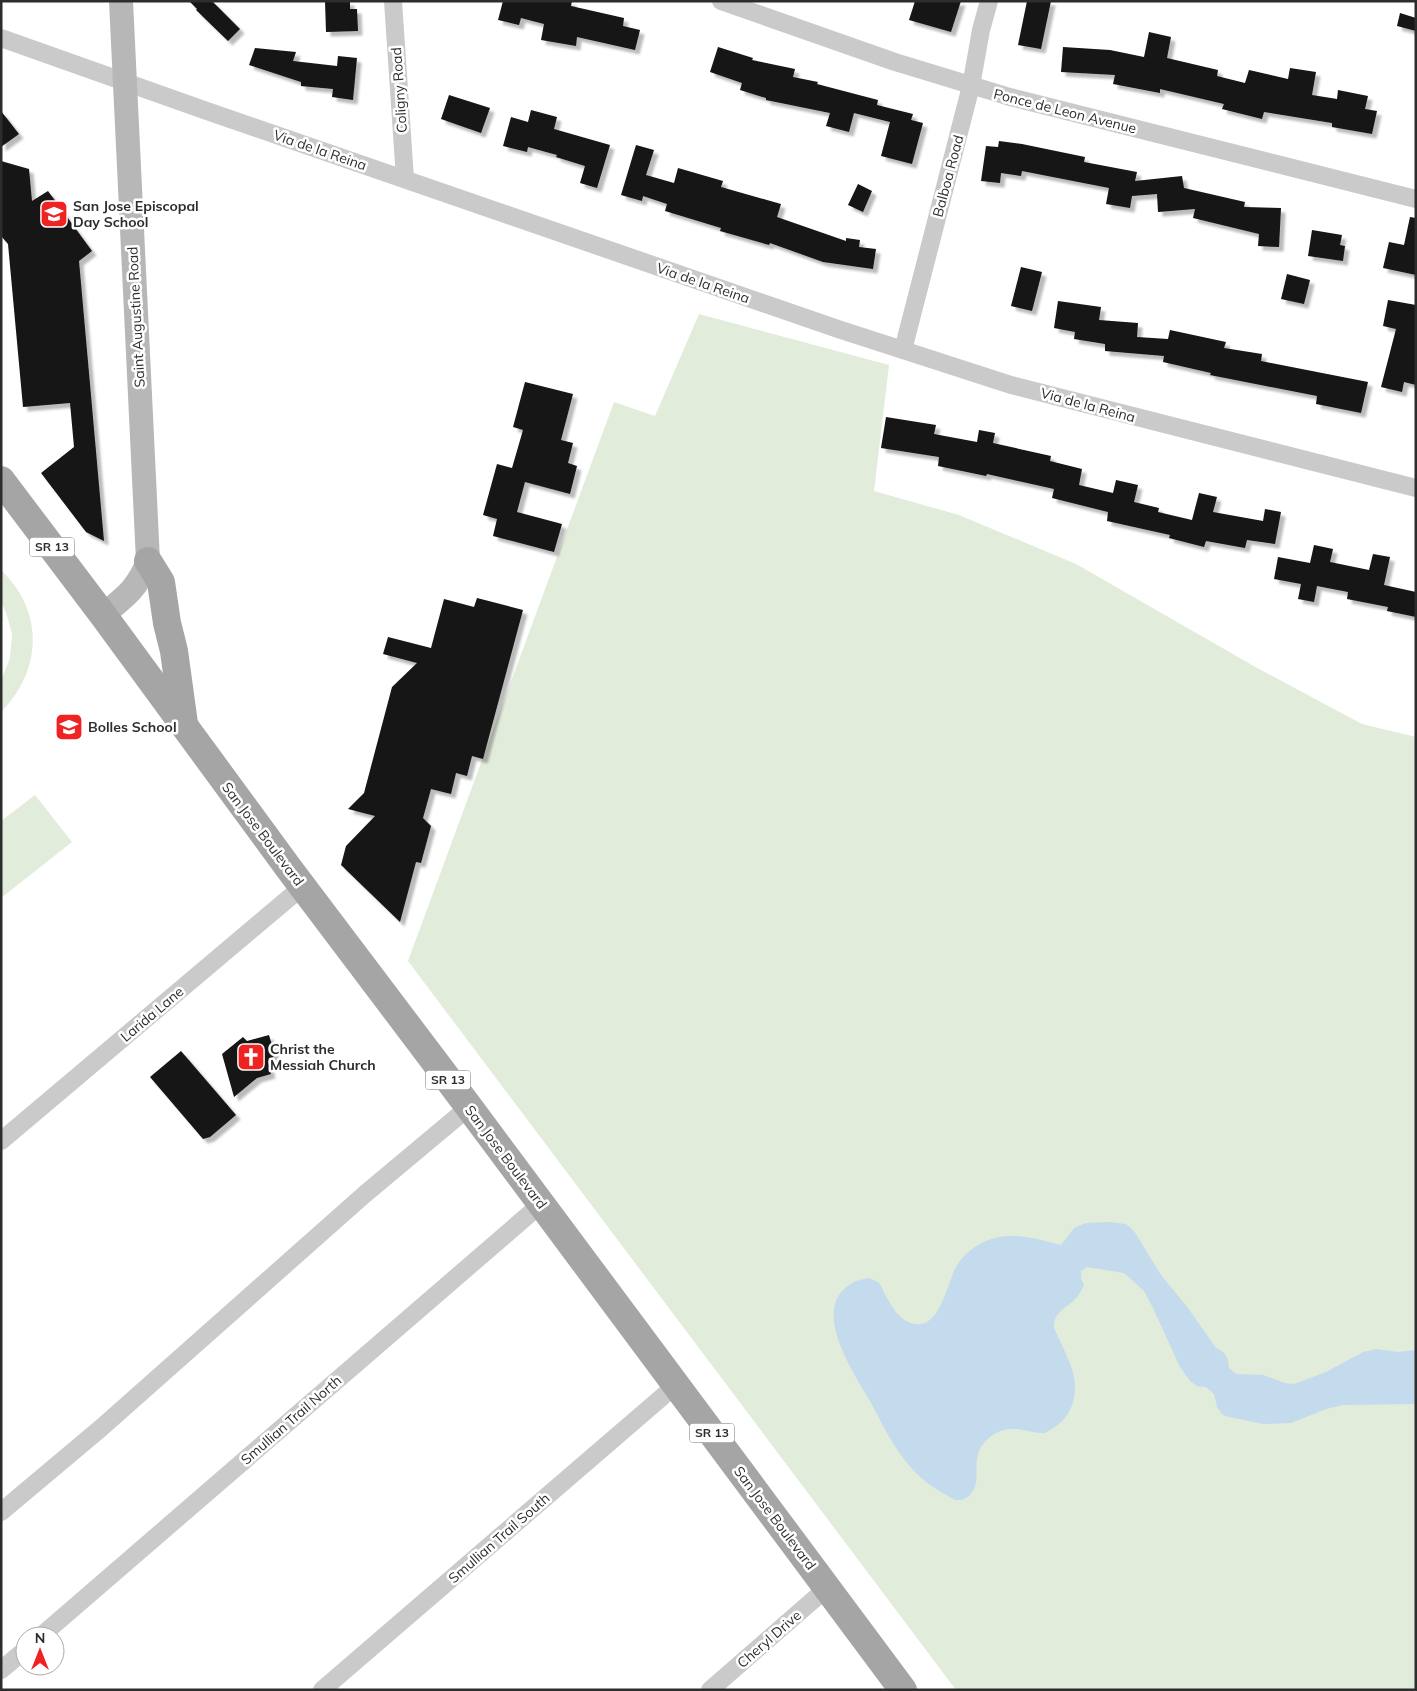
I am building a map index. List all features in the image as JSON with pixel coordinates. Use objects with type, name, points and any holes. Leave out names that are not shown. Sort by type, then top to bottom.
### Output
[{"type":"main road","name":"Saint Augustine Road","points":[[103,614],[128,594],[142,578],[148,561],[121,1]]},
{"type":"main road","name":"San Jose Boulevard","points":[[1,480],[103,614],[302,887],[469,1107],[903,1690]]},
{"type":"main road","points":[[148,561],[161,582],[167,623],[174,650],[185,728]]},
{"type":"street","name":"Coligny Road","points":[[393,1],[405,179]]},
{"type":"street","name":"Ponce de Leon Avenue","points":[[721,1],[886,59],[1010,98],[1416,199]]},
{"type":"street","name":"Balboa Road","points":[[902,350],[971,86],[981,30],[989,1]]},
{"type":"street","name":"Via de la Reina","points":[[1,38],[838,329],[1011,385],[1416,488]]},
{"type":"street","name":"Larida Lane","points":[[1,1141],[302,887]]},
{"type":"street","points":[[1,1512],[101,1428],[364,1194],[469,1107]]},
{"type":"street","name":"Smullian Trail North","points":[[53,1626],[540,1204]]},
{"type":"street","name":"Smullian Trail South","points":[[322,1690],[676,1385]]},
{"type":"street","name":"Cheryl Drive","points":[[710,1690],[828,1588]]},
{"type":"street","points":[[1,1670],[15,1658]]},
{"type":"green space","points":[[699,314],[889,365],[874,491],[959,515],[1076,564],[1259,669],[1362,724],[1416,737],[1416,1690],[956,1690],[408,961],[614,402],[655,416]]},
{"type":"green space","points":[[1,570],[15,586],[25,604],[31,622],[33,641],[31,659],[25,678],[15,696],[1,712],[1,680],[10,658],[12,634],[1,602]]},
{"type":"green space","points":[[35,795],[72,842],[1,898],[1,821]]},
{"type":"water","points":[[1107,1222],[1126,1224],[1134,1231],[1161,1275],[1188,1308],[1216,1348],[1224,1353],[1229,1368],[1236,1374],[1263,1375],[1285,1383],[1294,1384],[1326,1372],[1363,1352],[1376,1349],[1398,1352],[1416,1350],[1416,1404],[1343,1405],[1326,1409],[1291,1423],[1263,1424],[1225,1416],[1217,1407],[1214,1394],[1206,1387],[1197,1386],[1190,1381],[1180,1367],[1144,1291],[1124,1273],[1087,1267],[1081,1271],[1084,1285],[1080,1294],[1062,1310],[1054,1322],[1054,1328],[1073,1372],[1075,1385],[1074,1400],[1064,1420],[1045,1433],[1011,1429],[994,1434],[984,1442],[978,1453],[975,1487],[966,1498],[954,1499],[930,1485],[918,1475],[899,1452],[845,1356],[834,1322],[835,1306],[841,1292],[854,1282],[870,1278],[880,1284],[890,1303],[901,1317],[910,1323],[924,1323],[931,1319],[942,1304],[959,1262],[977,1245],[1000,1237],[1021,1236],[1061,1245],[1074,1228],[1086,1223]]},
{"type":"building","points":[[189,1],[212,1],[240,29],[228,41]]},
{"type":"building","points":[[325,1],[350,1],[350,9],[357,9],[358,31],[326,32]]},
{"type":"building","points":[[503,1],[572,1],[571,6],[624,18],[623,26],[640,30],[635,50],[577,37],[576,46],[541,40],[544,24],[521,18],[519,25],[498,20]]},
{"type":"building","points":[[915,1],[961,1],[951,32],[909,20]]},
{"type":"building","points":[[1027,1],[1051,1],[1041,49],[1018,45]]},
{"type":"building","points":[[1400,13],[1416,18],[1416,31],[1397,26]]},
{"type":"building","points":[[1149,32],[1171,37],[1167,58],[1218,70],[1217,76],[1245,83],[1249,70],[1288,79],[1290,68],[1316,72],[1312,95],[1337,99],[1338,90],[1368,96],[1365,109],[1377,111],[1372,134],[1332,127],[1332,123],[1264,112],[1262,119],[1222,109],[1224,104],[1160,89],[1160,93],[1113,84],[1115,75],[1061,72],[1063,47],[1110,50],[1144,57]]},
{"type":"building","points":[[718,47],[753,58],[752,60],[795,69],[793,77],[818,82],[817,84],[878,100],[877,105],[913,114],[911,120],[923,123],[912,164],[881,156],[890,122],[854,113],[849,132],[826,126],[830,113],[766,100],[766,98],[740,90],[742,83],[710,72]]},
{"type":"building","points":[[255,48],[296,52],[293,61],[337,66],[338,56],[357,58],[353,100],[332,97],[333,89],[301,86],[301,82],[249,65]]},
{"type":"building","points":[[449,95],[490,108],[481,133],[441,119]]},
{"type":"building","points":[[531,110],[557,117],[554,129],[610,145],[597,188],[580,183],[585,166],[556,157],[557,155],[528,147],[527,152],[503,146],[511,117],[528,122]]},
{"type":"building","points":[[1,111],[19,134],[1,147]]},
{"type":"building","points":[[999,141],[1085,157],[1084,162],[1137,172],[1135,181],[1182,176],[1184,188],[1245,202],[1244,207],[1281,208],[1279,247],[1258,246],[1259,234],[1193,218],[1195,209],[1158,212],[1157,194],[1132,196],[1130,208],[1106,204],[1109,188],[1022,171],[1021,176],[1001,173],[1000,183],[981,181],[986,146],[998,147]]},
{"type":"building","points":[[636,145],[654,150],[646,175],[674,183],[678,168],[723,181],[721,187],[781,204],[777,217],[846,241],[846,238],[860,240],[859,247],[876,249],[873,269],[823,262],[770,243],[769,245],[720,231],[721,228],[665,211],[667,204],[643,196],[642,201],[621,195]]},
{"type":"building","points":[[1,161],[29,169],[32,201],[48,191],[92,251],[79,261],[104,541],[86,532],[41,473],[74,447],[70,403],[23,407],[8,244],[1,236]]},
{"type":"building","points":[[858,184],[872,191],[863,212],[848,205]]},
{"type":"building","points":[[1410,217],[1416,218],[1416,275],[1383,268],[1389,242],[1404,245]]},
{"type":"building","points":[[1312,230],[1342,235],[1340,245],[1345,246],[1343,261],[1308,256]]},
{"type":"building","points":[[1021,267],[1042,272],[1032,311],[1011,306]]},
{"type":"building","points":[[1287,274],[1310,280],[1304,304],[1281,299]]},
{"type":"building","points":[[1388,300],[1416,305],[1416,385],[1404,382],[1402,392],[1381,387],[1396,329],[1383,326]]},
{"type":"building","points":[[1058,301],[1101,307],[1099,320],[1138,323],[1137,337],[1168,339],[1170,330],[1226,342],[1224,348],[1262,354],[1261,361],[1368,382],[1361,413],[1316,404],[1317,396],[1210,375],[1211,373],[1163,362],[1164,356],[1105,351],[1105,344],[1074,339],[1075,332],[1054,328]]},
{"type":"building","points":[[525,382],[573,394],[561,440],[573,443],[568,463],[577,466],[570,494],[525,482],[517,512],[562,524],[554,552],[493,536],[497,519],[483,515],[497,464],[512,468],[523,430],[513,427]]},
{"type":"building","points":[[886,417],[936,425],[934,434],[977,442],[979,430],[995,433],[993,443],[1051,456],[1050,461],[1082,469],[1079,485],[1113,493],[1116,480],[1138,485],[1134,502],[1159,508],[1158,512],[1192,520],[1199,493],[1217,497],[1213,512],[1263,521],[1265,509],[1281,512],[1275,544],[1247,540],[1245,548],[1206,541],[1204,547],[1169,538],[1170,535],[1107,521],[1108,512],[1052,498],[1054,489],[987,474],[986,476],[938,466],[939,457],[881,448]]},
{"type":"building","points":[[1314,545],[1333,549],[1330,562],[1369,570],[1373,554],[1390,557],[1384,585],[1416,592],[1416,617],[1387,611],[1388,607],[1347,599],[1348,592],[1317,586],[1314,602],[1298,599],[1301,584],[1274,579],[1278,557],[1310,563]]},
{"type":"building","points":[[477,598],[523,610],[483,759],[472,756],[467,776],[456,773],[451,794],[431,789],[423,818],[431,826],[421,863],[416,862],[400,922],[341,865],[346,846],[375,816],[348,809],[364,793],[392,687],[417,663],[383,654],[388,637],[431,648],[444,599],[474,607]]},
{"type":"building","points":[[269,1035],[275,1055],[268,1061],[271,1074],[257,1078],[234,1097],[222,1054],[243,1037],[247,1041]]},
{"type":"building","points":[[181,1051],[236,1115],[210,1137],[203,1139],[150,1077]]},
{"type":"place","name":"San Jose Episcopal Day School","points":[[54,214]]},
{"type":"place","name":"Bolles School","points":[[69,727]]},
{"type":"place","name":"Christ the Messiah Church","points":[[251,1057]]}]
